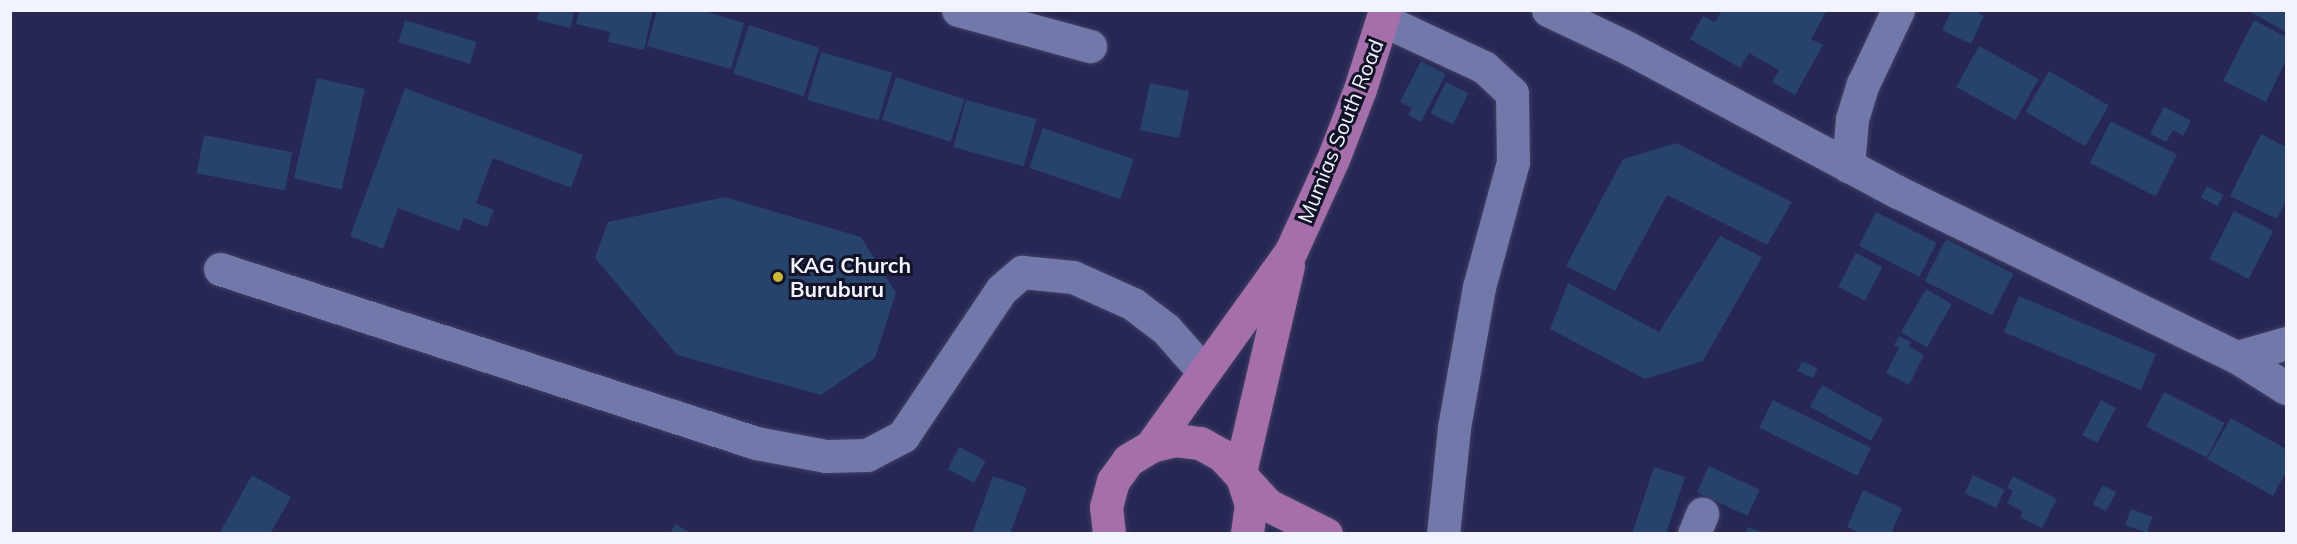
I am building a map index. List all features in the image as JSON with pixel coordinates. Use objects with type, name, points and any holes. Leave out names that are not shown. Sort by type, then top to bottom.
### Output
[{"type":"main road","name":"Mumias South Road","points":[[1240,472],[1291,251],[1333,159],[1384,15]]},
{"type":"main road","name":"Mumias South Road","points":[[1151,446],[1291,251]]},
{"type":"main road","points":[[1104,525],[1113,481],[1128,460],[1151,446],[1175,440],[1200,443],[1222,455],[1268,505],[1326,534]]},
{"type":"main road","points":[[1240,472],[1251,504],[1247,534]]},
{"type":"street","points":[[958,10],[1090,46]]},
{"type":"street","points":[[1548,10],[1628,48],[1848,166],[2237,357],[2286,388]]},
{"type":"street","points":[[1848,166],[1852,119],[1863,84],[1898,10]]},
{"type":"street","points":[[1384,15],[1484,68],[1512,93],[1513,162],[1477,299],[1454,428],[1443,534]]},
{"type":"street","points":[[220,268],[609,393],[756,443],[826,456],[867,455],[903,436],[1001,290],[1022,272],[1073,277],[1133,304],[1166,329],[1203,371]]},
{"type":"street","points":[[2237,357],[2286,343]]},
{"type":"building","points":[[539,10],[574,10],[571,28],[537,20]]},
{"type":"building","points":[[579,10],[653,10],[644,50],[608,42],[610,32],[576,24]]},
{"type":"building","points":[[657,10],[701,10],[744,23],[731,69],[647,46]]},
{"type":"building","points":[[1722,10],[1827,10],[1811,39],[1823,45],[1795,95],[1772,82],[1779,70],[1749,53],[1740,68],[1690,39],[1703,16],[1715,22]]},
{"type":"building","points":[[1952,10],[1973,10],[1984,16],[1971,44],[1942,30]]},
{"type":"building","points":[[2247,10],[2286,10],[2286,32]]},
{"type":"building","points":[[405,20],[477,42],[470,64],[398,42]]},
{"type":"building","points":[[2254,20],[2286,37],[2286,60],[2266,102],[2223,81]]},
{"type":"building","points":[[749,25],[819,48],[804,96],[733,74]]},
{"type":"building","points":[[1979,46],[2038,79],[2016,120],[1956,87]]},
{"type":"building","points":[[821,52],[892,72],[878,120],[807,100]]},
{"type":"building","points":[[1421,61],[1446,74],[1421,122],[1408,115],[1412,108],[1400,102]]},
{"type":"building","points":[[2049,71],[2109,105],[2085,146],[2026,112]]},
{"type":"building","points":[[896,77],[964,99],[951,142],[882,120]]},
{"type":"building","points":[[317,78],[365,89],[342,189],[294,178]]},
{"type":"building","points":[[1446,82],[1468,93],[1453,124],[1431,113]]},
{"type":"building","points":[[1150,83],[1189,91],[1179,138],[1140,130]]},
{"type":"building","points":[[405,88],[583,155],[571,188],[493,158],[476,203],[494,210],[487,227],[464,218],[459,231],[398,208],[383,249],[350,236]]},
{"type":"building","points":[[966,100],[1037,119],[1024,166],[953,147]]},
{"type":"building","points":[[2164,107],[2191,121],[2183,136],[2173,130],[2166,142],[2150,134]]},
{"type":"building","points":[[2111,121],[2177,155],[2156,196],[2090,163]]},
{"type":"building","points":[[1043,128],[1134,159],[1120,199],[1029,168]]},
{"type":"building","points":[[2261,134],[2286,147],[2286,201],[2277,219],[2230,196]]},
{"type":"building","points":[[204,135],[292,152],[285,190],[197,173]]},
{"type":"building","points":[[1676,143],[1792,202],[1767,245],[1667,195],[1615,291],[1566,266],[1623,159]]},
{"type":"building","points":[[2207,186],[2224,195],[2218,206],[2201,197]]},
{"type":"building","points":[[725,197],[861,237],[896,293],[875,358],[821,395],[677,355],[595,258],[608,222]]},
{"type":"building","points":[[2234,211],[2273,231],[2249,279],[2209,259]]},
{"type":"building","points":[[1876,212],[1937,243],[1919,277],[1859,246]]},
{"type":"building","points":[[1720,236],[1762,257],[1703,361],[1645,379],[1550,329],[1568,283],[1659,332]]},
{"type":"building","points":[[1946,239],[2014,274],[1992,315],[1925,281]]},
{"type":"building","points":[[1856,253],[1882,267],[1865,301],[1838,287]]},
{"type":"building","points":[[1926,289],[1952,304],[1927,347],[1901,332]]},
{"type":"building","points":[[2019,296],[2156,354],[2141,390],[2004,332]]},
{"type":"building","points":[[1899,336],[1911,342],[1909,346],[1924,355],[1909,385],[1886,373],[1899,348],[1894,345]]},
{"type":"building","points":[[1802,361],[1817,368],[1813,378],[1797,371]]},
{"type":"building","points":[[1822,385],[1883,419],[1871,441],[1810,407]]},
{"type":"building","points":[[2164,392],[2225,423],[2207,458],[2146,427]]},
{"type":"building","points":[[1773,400],[1871,448],[1857,476],[1759,428]]},
{"type":"building","points":[[2101,400],[2116,408],[2097,443],[2082,435]]},
{"type":"building","points":[[2231,418],[2286,449],[2286,472],[2273,496],[2207,459]]},
{"type":"building","points":[[959,447],[986,461],[974,483],[948,469]]},
{"type":"building","points":[[1709,466],[1760,490],[1747,516],[1697,492]]},
{"type":"building","points":[[1654,467],[1685,477],[1666,534],[1632,534]]},
{"type":"building","points":[[252,475],[291,497],[270,534],[219,534]]},
{"type":"building","points":[[1973,475],[2005,490],[1996,508],[1965,493]]},
{"type":"building","points":[[993,476],[1027,488],[1010,534],[972,534]]},
{"type":"building","points":[[2013,476],[2057,499],[2042,528],[2020,517],[2023,512],[2007,503],[2013,491],[2007,488]]},
{"type":"building","points":[[2103,485],[2116,492],[2106,511],[2093,504]]},
{"type":"building","points":[[1863,490],[1902,508],[1891,534],[1861,534],[1847,527]]},
{"type":"building","points":[[2131,509],[2153,517],[2147,533],[2125,525]]},
{"type":"building","points":[[675,524],[693,534],[670,534]]},
{"type":"building","points":[[1748,527],[1765,533],[1765,534],[1745,534]]},
{"type":"place","name":"KAG Church Buruburu","points":[[778,277]]}]
